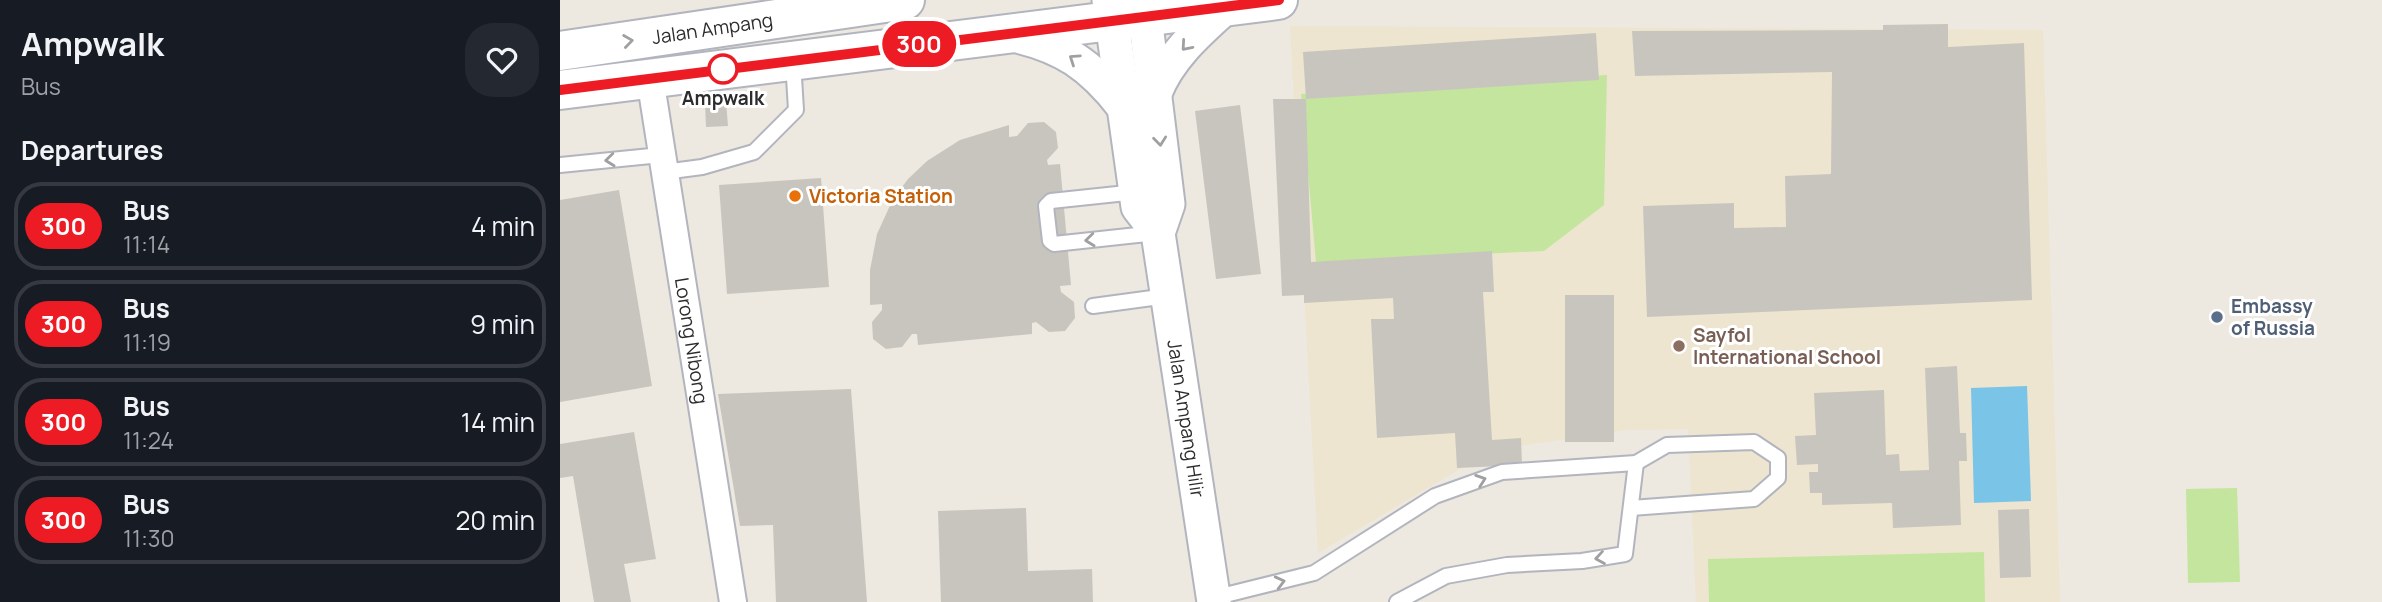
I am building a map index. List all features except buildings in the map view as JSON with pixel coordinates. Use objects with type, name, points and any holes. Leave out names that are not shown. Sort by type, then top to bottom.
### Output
[{"type":"main road","name":"Jalan Ampang","points":[[560,51],[811,7],[905,0]]},
{"type":"main road","points":[[560,90],[1005,34],[1127,9],[1227,6],[1278,0]]},
{"type":"street","points":[[1155,93],[1168,66],[1199,31],[1227,6]]},
{"type":"street","name":"Jalan Ampang Hilir","points":[[1127,9],[1155,93],[1151,190],[1138,207],[1158,233],[1214,600]]},
{"type":"street","name":"Jalan Ampang Hilir","points":[[1127,9],[1123,106],[1151,190]]},
{"type":"street","points":[[1005,34],[1041,41],[1057,48],[1103,80],[1123,106]]},
{"type":"street","name":"Lorong Nibong","points":[[650,78],[733,602]]},
{"type":"lane","points":[[560,165],[662,164],[702,167],[754,152],[796,110],[793,60]]},
{"type":"lane","points":[[1151,190],[1051,201],[1046,206],[1050,241],[1054,244],[1158,233]]},
{"type":"lane","points":[[1093,306],[1167,296]]},
{"type":"lane","points":[[1214,600],[1314,573],[1435,496],[1502,472],[1636,463],[1667,445],[1754,442],[1778,458],[1779,478],[1754,499],[1631,508]]},
{"type":"lane","points":[[1397,602],[1446,576],[1507,565],[1582,561],[1625,554],[1636,463]]},
{"type":"shaded area","name":"Sayfol International School","points":[[1290,26],[2043,30],[2060,602],[1696,602],[1688,429],[1626,430],[1492,450],[1318,553]]},
{"type":"green space","points":[[1607,75],[1604,205],[1544,251],[1316,262],[1301,94]]},
{"type":"green space","points":[[2237,488],[2240,582],[2188,583],[2186,489]]},
{"type":"green space","points":[[1984,552],[1985,602],[1709,602],[1708,559]]},
{"type":"water","points":[[2027,386],[2031,501],[1974,503],[1971,388]]},
{"type":"bus line","name":"300","points":[[560,90],[1279,0]]},
{"type":"place","name":"Ampwalk","points":[[723,69]]},
{"type":"place","name":"Victoria Station","points":[[795,196]]},
{"type":"place","name":"Embassy of Russia","points":[[2217,317]]},
{"type":"place","name":"Sayfol International School","points":[[1679,346]]}]
